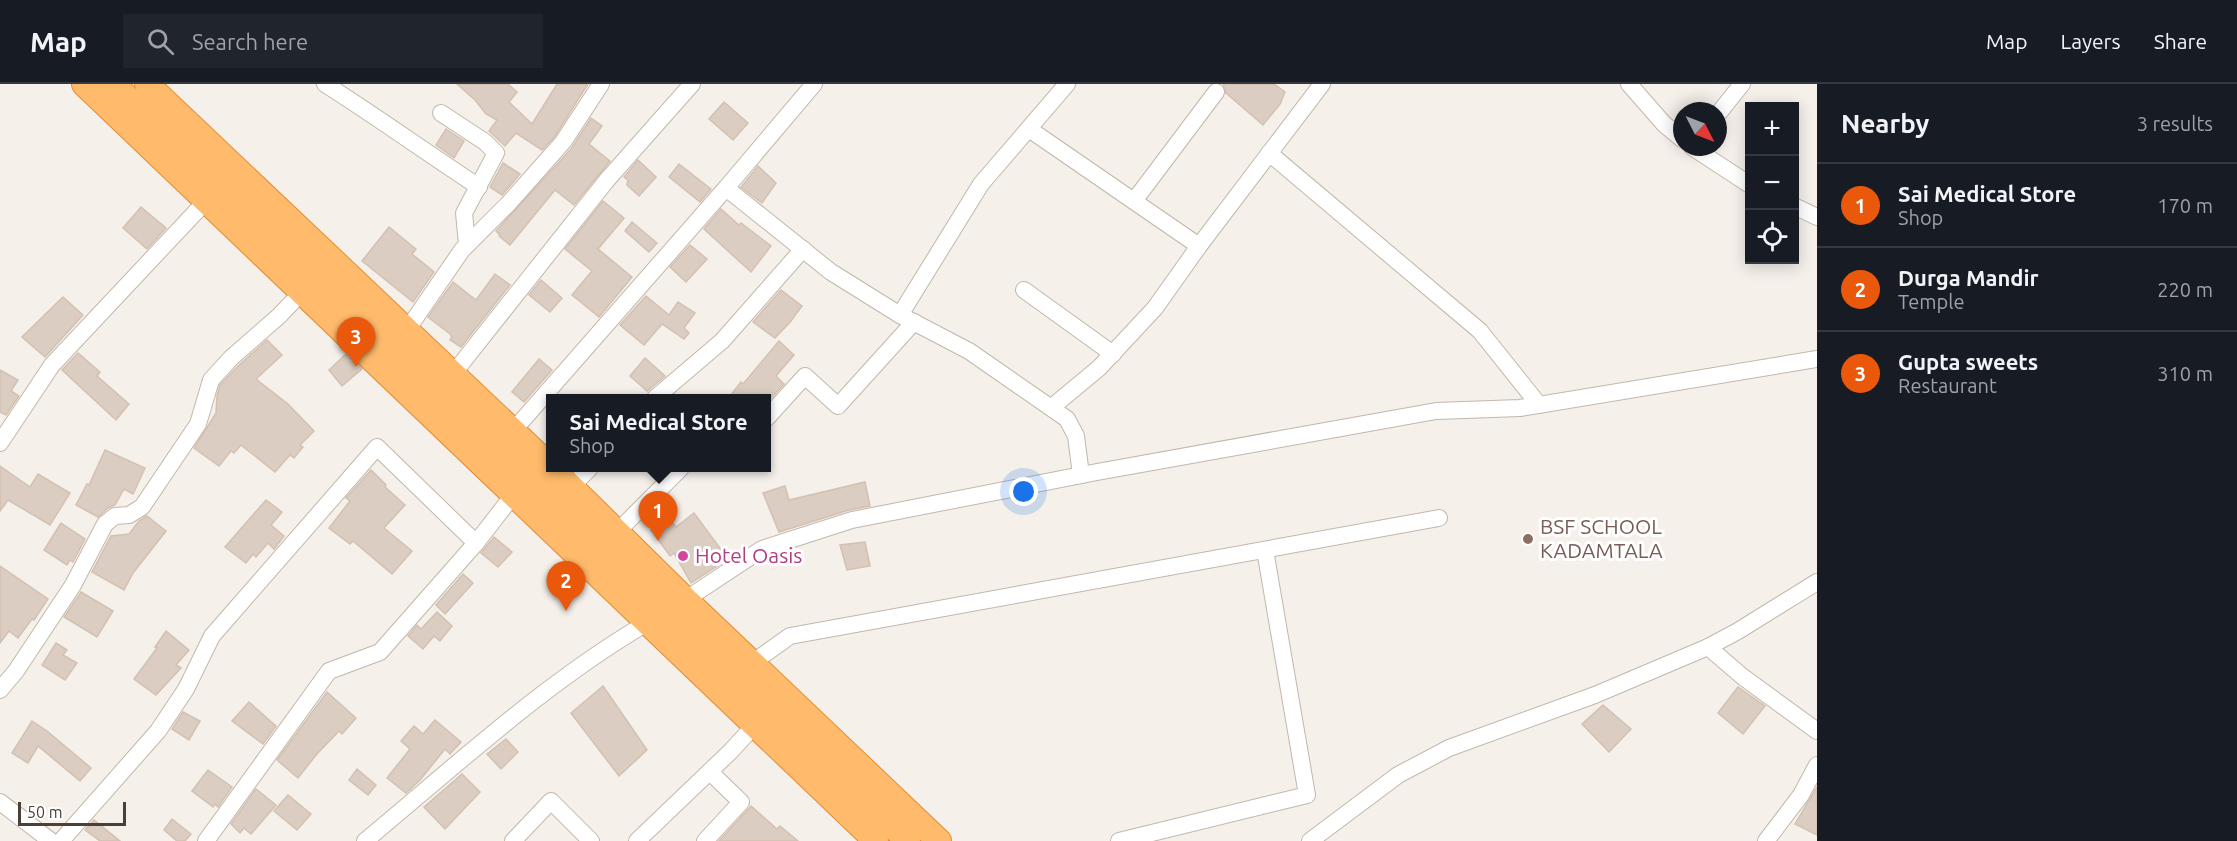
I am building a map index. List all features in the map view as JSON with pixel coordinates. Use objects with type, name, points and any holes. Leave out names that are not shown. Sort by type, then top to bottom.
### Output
[{"type":"highway","points":[[84,84],[514,494],[745,672],[939,841]]},
{"type":"highway","points":[[113,84],[458,410],[667,612],[876,841]]},
{"type":"highway","points":[[147,84],[546,462]]},
{"type":"highway","points":[[557,472],[617,532],[667,612]]},
{"type":"highway","points":[[745,672],[762,717],[908,841]]},
{"type":"street","points":[[325,84],[373,114],[478,187]]},
{"type":"street","points":[[407,330],[467,244],[509,203],[563,142],[601,84]]},
{"type":"street","points":[[453,375],[607,180],[692,84]]},
{"type":"street","points":[[513,431],[814,84]]},
{"type":"street","points":[[771,413],[805,376],[838,406],[907,318],[981,184],[1067,84]]},
{"type":"street","points":[[1052,407],[1099,368],[1155,308],[1322,84]]},
{"type":"street","points":[[1629,84],[1673,132]]},
{"type":"street","points":[[1727,103],[1742,84]]},
{"type":"street","points":[[1134,201],[1216,92]]},
{"type":"street","points":[[441,113],[485,142],[496,153],[464,213],[467,244]]},
{"type":"street","points":[[1029,129],[1199,246]]},
{"type":"street","points":[[1269,153],[1480,331],[1539,405]]},
{"type":"street","points":[[1706,156],[1745,182]]},
{"type":"street","points":[[726,188],[831,272],[907,318],[969,351],[1067,418],[1076,436],[1081,475]]},
{"type":"street","points":[[0,443],[52,365],[207,200]]},
{"type":"street","points":[[1799,208],[1817,216]]},
{"type":"street","points":[[661,394],[722,341],[803,249]]},
{"type":"street","points":[[1024,290],[1113,354]]},
{"type":"street","points":[[0,690],[16,671],[73,585],[105,524],[115,516],[129,515],[142,507],[198,424],[211,380],[231,358],[279,316],[302,292]]},
{"type":"street","points":[[365,841],[558,682],[606,648],[667,612],[762,549],[852,519],[1436,411],[1520,408],[1817,359]]},
{"type":"street","points":[[70,838],[158,730],[186,689],[212,636],[377,447],[476,543]]},
{"type":"street","points":[[572,486],[586,472]]},
{"type":"street","points":[[617,532],[677,472]]},
{"type":"street","points":[[206,841],[329,671],[380,652],[476,543],[514,494]]},
{"type":"street","points":[[745,672],[790,636],[1439,518]]},
{"type":"street","points":[[1119,841],[1307,795],[1265,550]]},
{"type":"street","points":[[1310,841],[1398,775],[1449,748],[1595,695],[1708,647],[1817,582]]},
{"type":"street","points":[[1708,647],[1743,678],[1817,731]]},
{"type":"street","points":[[640,840],[710,772],[762,717]]},
{"type":"street","points":[[1766,841],[1801,795],[1817,765]]},
{"type":"street","points":[[705,841],[741,802],[710,772]]},
{"type":"street","points":[[513,841],[551,801],[591,841]]},
{"type":"street","points":[[0,802],[51,841]]},
{"type":"building","points":[[457,84],[508,84],[517,92],[509,102],[532,124],[557,84],[588,84],[555,136],[542,150],[516,133],[505,146],[489,131],[497,120],[486,114],[475,100]]},
{"type":"building","points":[[1223,84],[1274,84],[1285,92],[1280,104],[1263,125],[1226,93]]},
{"type":"building","points":[[724,102],[748,123],[733,140],[709,119]]},
{"type":"building","points":[[591,118],[602,126],[589,144],[610,161],[574,205],[555,190],[510,245],[496,231],[571,149]]},
{"type":"building","points":[[446,129],[464,141],[454,158],[436,145]]},
{"type":"building","points":[[638,160],[656,177],[639,196],[627,185],[628,180],[624,177]]},
{"type":"building","points":[[503,163],[520,174],[502,195],[490,187]]},
{"type":"building","points":[[679,164],[711,189],[700,202],[669,177]]},
{"type":"building","points":[[758,166],[776,183],[762,203],[741,187]]},
{"type":"building","points":[[603,201],[624,218],[598,249],[632,277],[599,317],[572,295],[592,271],[565,249]]},
{"type":"building","points":[[141,207],[166,228],[147,249],[123,228]]},
{"type":"building","points":[[721,209],[739,225],[741,223],[771,246],[751,272],[704,229]]},
{"type":"building","points":[[632,222],[657,243],[649,252],[625,231]]},
{"type":"building","points":[[389,227],[416,249],[412,254],[434,272],[413,302],[362,261]]},
{"type":"building","points":[[690,245],[707,259],[686,282],[670,267]]},
{"type":"building","points":[[495,274],[510,285],[461,347],[450,340],[452,337],[450,334],[428,317],[453,282],[476,300]]},
{"type":"building","points":[[541,280],[562,298],[550,312],[529,295]]},
{"type":"building","points":[[781,290],[802,306],[775,338],[753,322]]},
{"type":"building","points":[[646,296],[669,315],[678,302],[695,313],[684,328],[689,333],[684,339],[662,324],[644,345],[620,325]]},
{"type":"building","points":[[63,297],[83,315],[45,357],[22,337]]},
{"type":"building","points":[[267,340],[282,355],[256,379],[288,404],[314,431],[300,445],[303,447],[294,458],[290,455],[275,472],[241,445],[234,453],[231,451],[219,466],[194,448],[216,413],[220,385]]},
{"type":"building","points":[[779,341],[794,355],[776,376],[784,384],[771,398],[771,394],[732,394],[741,382],[743,384]]},
{"type":"building","points":[[78,353],[100,372],[97,376],[129,404],[116,420],[62,370]]},
{"type":"building","points":[[346,354],[362,369],[342,386],[329,370]]},
{"type":"building","points":[[645,358],[665,376],[647,391],[630,376]]},
{"type":"building","points":[[539,359],[552,370],[524,402],[512,392]]},
{"type":"building","points":[[0,370],[18,380],[11,391],[19,396],[6,415],[0,412]]},
{"type":"building","points":[[105,450],[145,468],[133,494],[124,489],[115,505],[98,517],[76,505],[87,484],[89,485]]},
{"type":"building","points":[[0,466],[30,487],[38,474],[70,493],[50,525],[8,500],[0,511]]},
{"type":"building","points":[[371,470],[386,485],[385,487],[405,505],[384,528],[412,551],[392,574],[353,541],[350,544],[329,528],[350,501],[346,498]]},
{"type":"building","points":[[865,482],[870,506],[849,510],[779,532],[763,493],[785,486],[789,500]]},
{"type":"building","points":[[266,500],[282,512],[271,525],[284,536],[274,549],[268,543],[256,557],[253,554],[246,563],[225,547]]},
{"type":"building","points":[[694,513],[728,559],[691,583],[674,553],[670,556],[651,530],[668,517],[676,527]]},
{"type":"building","points":[[147,516],[166,531],[133,573],[124,590],[92,572],[111,536],[129,534],[139,521]]},
{"type":"building","points":[[61,523],[85,539],[73,562],[70,560],[67,565],[44,550]]},
{"type":"building","points":[[494,537],[512,552],[498,567],[481,553]]},
{"type":"building","points":[[865,542],[870,566],[847,570],[840,545]]},
{"type":"building","points":[[0,566],[48,599],[18,638],[9,631],[0,643]]},
{"type":"building","points":[[463,574],[473,583],[445,614],[436,605]]},
{"type":"building","points":[[81,592],[113,611],[97,637],[64,617]]},
{"type":"building","points":[[437,612],[452,626],[440,641],[434,636],[423,649],[408,636],[417,625],[421,629]]},
{"type":"building","points":[[166,631],[189,650],[176,665],[181,668],[156,695],[134,679],[157,648],[155,647]]},
{"type":"building","points":[[56,643],[67,650],[63,655],[77,663],[65,680],[42,665]]},
{"type":"building","points":[[603,686],[647,750],[619,776],[571,713]]},
{"type":"building","points":[[1738,687],[1765,706],[1743,734],[1718,713]]},
{"type":"building","points":[[327,692],[356,718],[342,734],[339,731],[298,778],[277,760]]},
{"type":"building","points":[[249,702],[276,726],[263,744],[232,721]]},
{"type":"building","points":[[1603,705],[1631,729],[1609,752],[1582,724]]},
{"type":"building","points":[[183,712],[200,721],[189,740],[172,729]]},
{"type":"building","points":[[435,720],[461,742],[450,754],[445,749],[420,780],[406,793],[387,778],[410,749],[401,741],[414,726],[423,734]]},
{"type":"building","points":[[32,721],[91,768],[80,781],[38,746],[28,763],[12,753]]},
{"type":"building","points":[[506,739],[518,752],[501,769],[487,754]]},
{"type":"building","points":[[357,769],[376,785],[368,795],[349,780]]},
{"type":"building","points":[[208,770],[232,787],[218,807],[215,804],[213,807],[192,791]]},
{"type":"building","points":[[462,774],[480,792],[445,829],[424,807]]},
{"type":"building","points":[[1817,787],[1817,835],[1795,824]]},
{"type":"building","points":[[256,789],[276,805],[251,834],[244,828],[240,833],[231,824]]},
{"type":"building","points":[[288,795],[311,814],[297,830],[274,811]]},
{"type":"building","points":[[751,806],[777,829],[780,826],[798,841],[719,841]]},
{"type":"building","points":[[172,819],[191,834],[185,841],[177,841],[164,830]]},
{"type":"building","points":[[94,820],[120,841],[100,841],[85,830]]},
{"type":"place","name":"Gupta sweets","points":[[356,367]]},
{"type":"place","name":"BSF SCHOOL KADAMTALA","points":[[1528,539]]},
{"type":"place","name":"Sai Medical Store","points":[[658,541]]},
{"type":"place","name":"Hotel Oasis","points":[[683,556]]},
{"type":"place","name":"Durga Mandir","points":[[566,611]]}]
